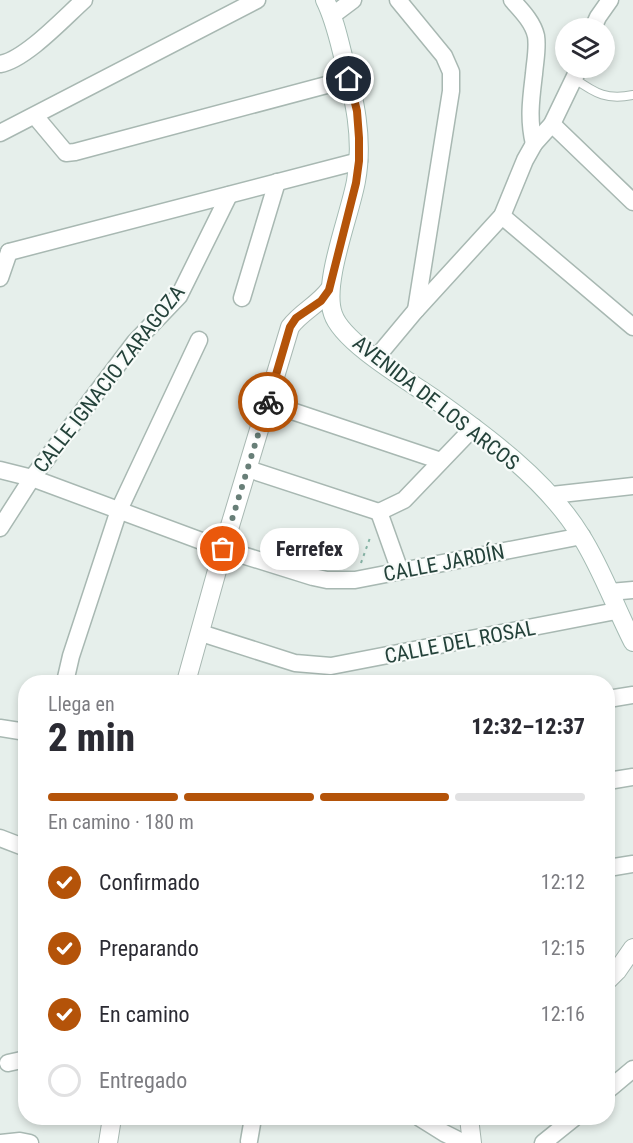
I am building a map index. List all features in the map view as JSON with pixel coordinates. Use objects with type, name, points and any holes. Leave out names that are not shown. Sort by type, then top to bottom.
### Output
[{"type":"main road","name":"AVENIDA DE LOS ARCOS","points":[[329,8],[357,111],[359,161],[356,183],[329,290],[333,314],[342,330],[376,358],[474,427],[552,495],[582,536],[610,592],[616,611],[633,642]]},
{"type":"main road","points":[[188,675],[223,549],[290,327],[296,318],[321,301],[329,290]]},
{"type":"main road","points":[[615,973],[633,948]]},
{"type":"main road","points":[[108,1143],[111,1125]]},
{"type":"main road","points":[[470,1125],[472,1142]]},
{"type":"street","points":[[0,64],[21,56],[84,0]]},
{"type":"street","points":[[0,134],[257,0]]},
{"type":"street","points":[[329,8],[353,0]]},
{"type":"street","points":[[398,0],[444,56],[451,72],[451,91],[416,310]]},
{"type":"street","points":[[512,0],[528,19],[536,34],[537,50],[530,110],[530,126],[534,144]]},
{"type":"street","points":[[598,18],[610,0]]},
{"type":"street","points":[[376,358],[416,310],[502,216],[513,186],[534,144],[552,124],[575,78]]},
{"type":"street","points":[[35,116],[59,147],[66,153],[75,152],[349,79]]},
{"type":"street","points":[[552,124],[633,202]]},
{"type":"street","points":[[0,278],[4,248],[229,195],[359,161]]},
{"type":"street","points":[[242,298],[277,182]]},
{"type":"street","name":"CALLE IGNACIO ZARAGOZA","points":[[0,528],[32,478],[135,342],[179,296],[229,195]]},
{"type":"street","points":[[502,216],[633,327]]},
{"type":"street","points":[[67,675],[119,510],[200,340]]},
{"type":"street","points":[[268,403],[441,461]]},
{"type":"street","points":[[248,469],[379,512],[404,501],[474,427]]},
{"type":"street","name":"CALLE JARDÍN","points":[[0,470],[32,478],[223,549],[313,578],[327,580],[355,580],[582,536]]},
{"type":"street","points":[[552,495],[633,486]]},
{"type":"street","points":[[379,512],[400,571]]},
{"type":"street","points":[[610,592],[633,590]]},
{"type":"street","name":"CALLE DEL ROSAL","points":[[201,633],[295,663],[331,666],[616,611]]},
{"type":"street","points":[[615,698],[633,695]]},
{"type":"street","points":[[0,728],[18,731]]},
{"type":"street","points":[[615,780],[633,777]]},
{"type":"street","points":[[0,838],[18,845]]},
{"type":"street","points":[[615,867],[633,864]]},
{"type":"street","points":[[8,1063],[18,1061]]},
{"type":"street","points":[[615,1084],[633,1069]]},
{"type":"street","points":[[249,1141],[252,1125]]},
{"type":"street","points":[[431,1125],[444,1133],[472,1142]]},
{"type":"street","points":[[543,1143],[565,1125]]},
{"type":"street","points":[[0,1143],[20,1141],[30,1143]]},
{"type":"lane","points":[[582,78],[596,94],[616,98],[633,95]]},
{"type":"path","points":[[355,580],[371,535]]},
{"type":"way so far","points":[[223,549],[268,402]]},
{"type":"place","name":"Ferrefex","points":[[223,549]]},
{"type":"route","points":[[268,402],[290,327],[303,312],[321,301],[329,290],[356,183],[359,138],[357,111],[349,79]]}]
